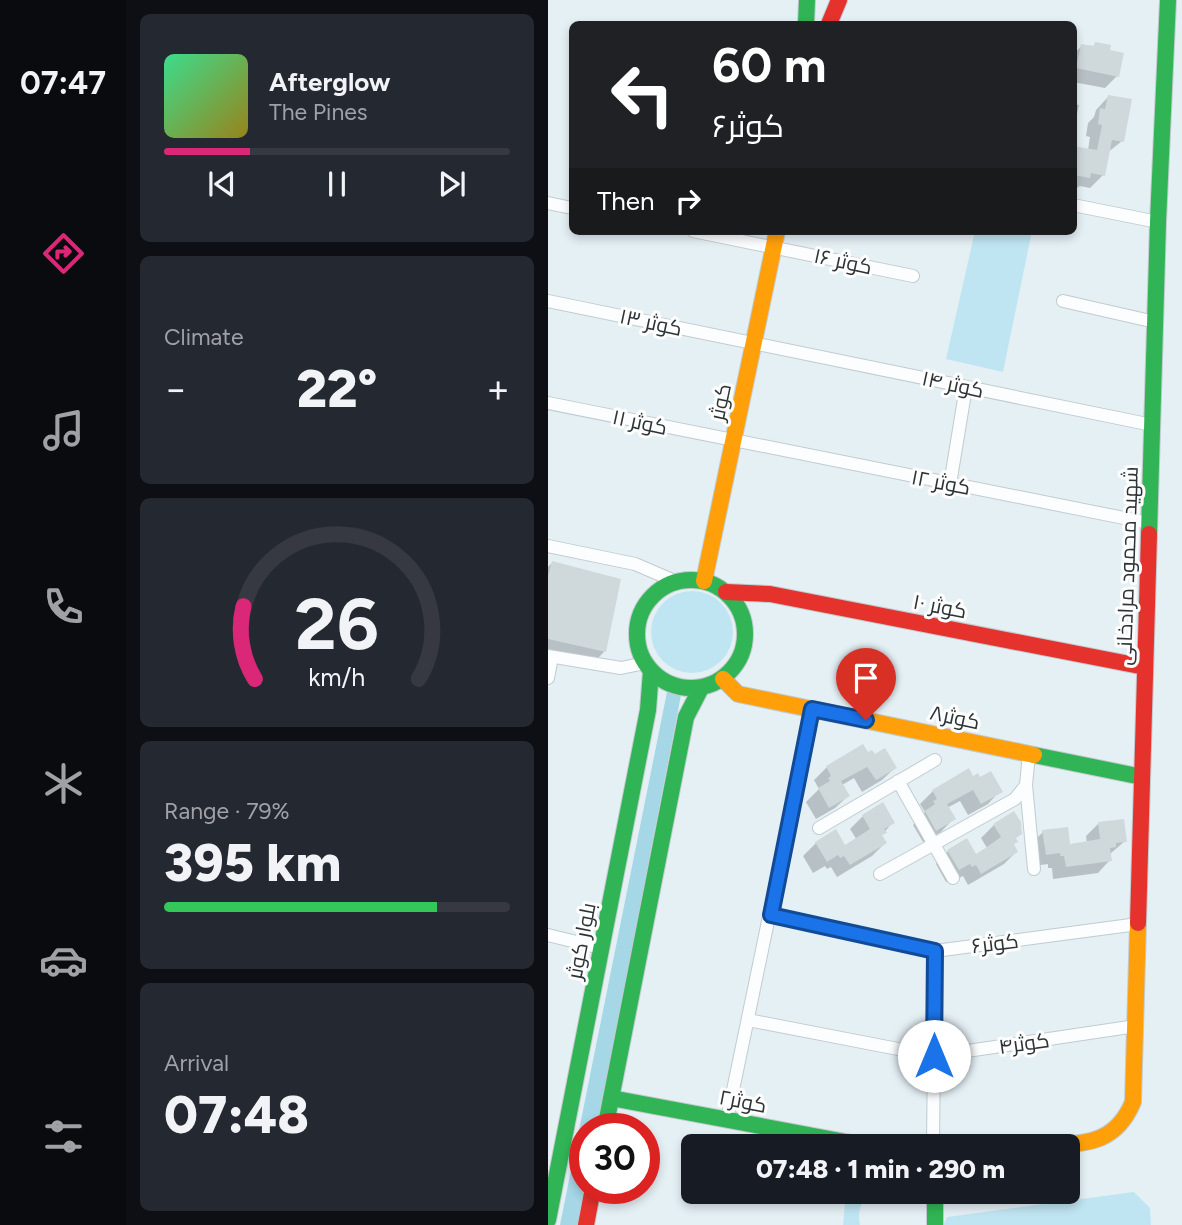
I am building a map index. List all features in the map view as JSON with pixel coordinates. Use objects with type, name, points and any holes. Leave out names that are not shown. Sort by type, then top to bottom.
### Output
[{"type":"street","points":[[806,21],[808,0]]},
{"type":"street","points":[[830,21],[840,0]]},
{"type":"street","name":"شهید محمود مرادخانی","points":[[1080,1142],[1107,1137],[1120,1129],[1129,1117],[1133,1102],[1158,222],[1168,0]]},
{"type":"street","points":[[548,203],[569,207]]},
{"type":"street","points":[[1077,206],[1158,222]]},
{"type":"street","name":"کوثر ۱۶","points":[[734,235],[775,239],[913,276]]},
{"type":"street","name":"کوثر","points":[[704,581],[775,239]]},
{"type":"street","name":"کوثر ۱۳","points":[[548,301],[753,343]]},
{"type":"street","points":[[1063,301],[1155,322]]},
{"type":"street","name":"کوثر ۱۴","points":[[753,343],[1152,425]]},
{"type":"street","points":[[950,484],[966,387]]},
{"type":"street","name":"کوثر ۱۱","points":[[548,403],[733,441]]},
{"type":"street","name":"کوثر ۱۲","points":[[733,441],[1149,523]]},
{"type":"street","points":[[548,546],[635,564],[677,582]]},
{"type":"street","points":[[704,581],[726,592],[743,615],[745,636],[741,657],[723,678],[701,688],[673,686],[661,680],[648,667],[638,643],[638,621],[652,596],[664,587],[677,582],[704,581]]},
{"type":"street","name":"کوثر ۱۰","points":[[726,592],[770,594],[1145,667]]},
{"type":"street","points":[[548,678],[550,657],[621,668],[648,667]]},
{"type":"street","name":"بلوار کوثر","points":[[548,1220],[648,710],[648,667]]},
{"type":"street","name":"کوثر۸","points":[[723,678],[738,694],[1142,777]]},
{"type":"street","points":[[608,1113],[686,717],[701,688]]},
{"type":"street","points":[[727,1119],[812,709]]},
{"type":"street","points":[[1029,754],[1026,785],[1034,869]]},
{"type":"street","points":[[819,828],[935,760]]},
{"type":"street","points":[[898,781],[953,878]]},
{"type":"street","points":[[880,874],[1015,799],[1026,785]]},
{"type":"street","name":"کوثر۶","points":[[771,915],[935,951],[1138,924]]},
{"type":"street","points":[[548,935],[601,948]]},
{"type":"street","points":[[933,1134],[935,951]]},
{"type":"street","name":"کوثر۴","points":[[748,1020],[934,1056],[1136,1026]]},
{"type":"street","name":"کوثر۲","points":[[610,1098],[805,1134]]},
{"type":"street","points":[[586,1225],[590,1204]]},
{"type":"street","points":[[935,1204],[935,1225]]},
{"type":"shaded area","points":[[974,235],[1031,235],[1003,372],[946,359]]},
{"type":"shaded area","points":[[692,591],[708,594],[721,603],[730,616],[733,632],[730,648],[721,661],[708,670],[692,673],[676,670],[663,661],[654,648],[651,632],[654,616],[663,603],[676,594]]},
{"type":"shaded area","points":[[667,692],[681,695],[600,1113],[582,1113]]},
{"type":"shaded area","points":[[569,1180],[569,1204],[583,1204],[578,1225],[560,1225]]},
{"type":"shaded area","points":[[1134,1192],[1150,1208],[1151,1225],[943,1225],[947,1217],[1044,1204],[1080,1204],[1080,1199]]},
{"type":"shaded area","points":[[845,1204],[862,1204],[859,1215],[860,1225],[843,1225]]},
{"type":"building","points":[[1095,42],[1111,45],[1110,50],[1124,53],[1119,77],[1077,68],[1081,44],[1094,46]]},
{"type":"building","points":[[1108,95],[1132,99],[1124,142],[1112,140],[1105,176],[1091,173],[1090,178],[1077,176],[1077,147],[1097,150],[1102,125],[1098,124],[1100,108],[1105,109]]},
{"type":"building","points":[[552,561],[621,579],[606,652],[548,639],[548,576]]},
{"type":"building","points":[[863,744],[868,752],[872,750],[875,754],[885,748],[897,768],[876,780],[867,767],[841,781],[850,796],[829,808],[818,788],[830,781],[828,778],[831,776],[826,766]]},
{"type":"building","points":[[969,768],[973,776],[978,773],[980,777],[991,771],[1003,792],[981,804],[973,790],[947,804],[956,819],[936,831],[925,811],[935,804],[933,801],[937,799],[932,790]]},
{"type":"building","points":[[883,802],[895,823],[884,829],[887,833],[882,835],[887,843],[850,865],[844,856],[840,858],[838,855],[827,862],[815,842],[836,829],[845,845],[870,829],[862,815]]},
{"type":"building","points":[[1014,811],[1021,822],[1022,834],[1016,838],[1018,842],[1014,844],[1018,852],[981,874],[976,865],[972,867],[970,864],[959,870],[947,850],[967,838],[976,854],[1001,837],[993,824]]},
{"type":"building","points":[[1124,819],[1127,842],[1116,843],[1116,847],[1110,848],[1112,861],[1066,867],[1064,856],[1060,856],[1060,853],[1046,855],[1042,830],[1068,827],[1070,844],[1100,839],[1098,822]]},
{"type":"traffic: fast","points":[[806,21],[807,0]]},
{"type":"traffic: fast","points":[[1149,534],[1168,0]]},
{"type":"traffic: fast","points":[[691,580],[712,584],[729,596],[741,613],[745,634],[741,655],[729,672],[712,684],[691,688],[670,684],[653,672],[641,655],[637,634],[641,613],[653,596],[670,584],[691,580]]},
{"type":"traffic: fast","points":[[548,1220],[648,710],[651,671]]},
{"type":"traffic: fast","points":[[608,1113],[686,717],[701,688]]},
{"type":"traffic: fast","points":[[1034,755],[1142,777]]},
{"type":"traffic: fast","points":[[611,1098],[803,1134]]},
{"type":"traffic: fast","points":[[935,1204],[935,1225]]},
{"type":"traffic: slow","points":[[704,581],[776,235]]},
{"type":"traffic: slow","points":[[723,679],[738,694],[1034,755]]},
{"type":"traffic: slow","points":[[1080,1143],[1108,1134],[1126,1116],[1133,1102],[1138,923]]},
{"type":"traffic: jam","points":[[830,21],[839,0]]},
{"type":"traffic: jam","points":[[1138,923],[1149,534]]},
{"type":"traffic: jam","points":[[726,592],[770,594],[1145,667]]},
{"type":"traffic: jam","points":[[586,1225],[590,1204]]},
{"type":"route","points":[[866,720],[812,709],[771,915],[935,951],[934,1056]]}]
